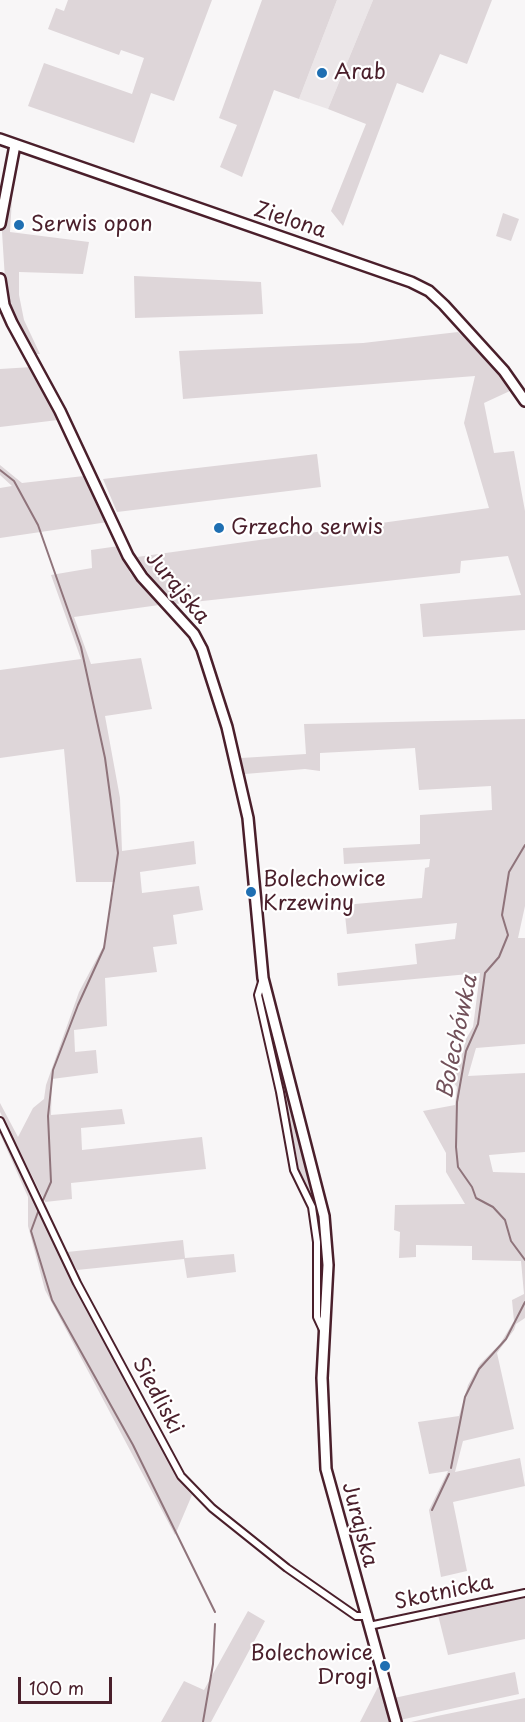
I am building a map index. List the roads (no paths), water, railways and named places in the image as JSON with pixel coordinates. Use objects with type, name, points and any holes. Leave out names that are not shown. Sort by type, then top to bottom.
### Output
[{"type":"street","name":"Zielona","points":[[0,139],[411,282],[429,291],[444,305],[504,371],[525,401]]},
{"type":"street","points":[[0,224],[15,145]]},
{"type":"street","name":"Jurajska","points":[[0,279],[4,305],[12,323],[60,411],[128,556],[142,577],[184,621],[202,649],[227,728],[245,803],[255,875],[263,978],[324,1216],[328,1265],[322,1378],[326,1469],[396,1722]]},
{"type":"street","name":"Jurajska","points":[[263,978],[258,995],[280,1092],[294,1170],[312,1207],[317,1242],[317,1317],[324,1331]]},
{"type":"street","name":"Siedliski","points":[[0,1121],[77,1283],[181,1476],[212,1508],[287,1568],[356,1616],[366,1616]]},
{"type":"street","name":"Skotnicka","points":[[369,1626],[525,1593]]},
{"type":"waterway","points":[[0,470],[14,481],[38,525],[81,647],[105,758],[118,853],[104,948],[78,1005],[53,1070],[48,1116],[51,1182],[43,1200]]},
{"type":"waterway","name":"Bolechówka","points":[[525,845],[509,872],[502,915],[508,935],[499,957],[485,973],[478,1024],[466,1051],[457,1102],[456,1147],[458,1167],[472,1187],[476,1198],[493,1207],[505,1220],[511,1241],[525,1260]]},
{"type":"waterway","points":[[38,1212],[31,1231],[52,1300],[133,1445],[215,1612]]},
{"type":"waterway","points":[[451,1468],[465,1397],[479,1369],[506,1339],[525,1302]]},
{"type":"waterway","points":[[432,1510],[449,1474]]},
{"type":"waterway","points":[[203,1722],[213,1664],[215,1624]]},
{"type":"place","name":"Arab","points":[[322,73]]},
{"type":"place","name":"Serwis opon","points":[[19,225]]},
{"type":"place","name":"Grzecho serwis","points":[[219,528]]},
{"type":"place","name":"Bolechowice Krzewiny","points":[[251,892]]},
{"type":"place","name":"Bolechowice Drogi","points":[[385,1666]]}]
